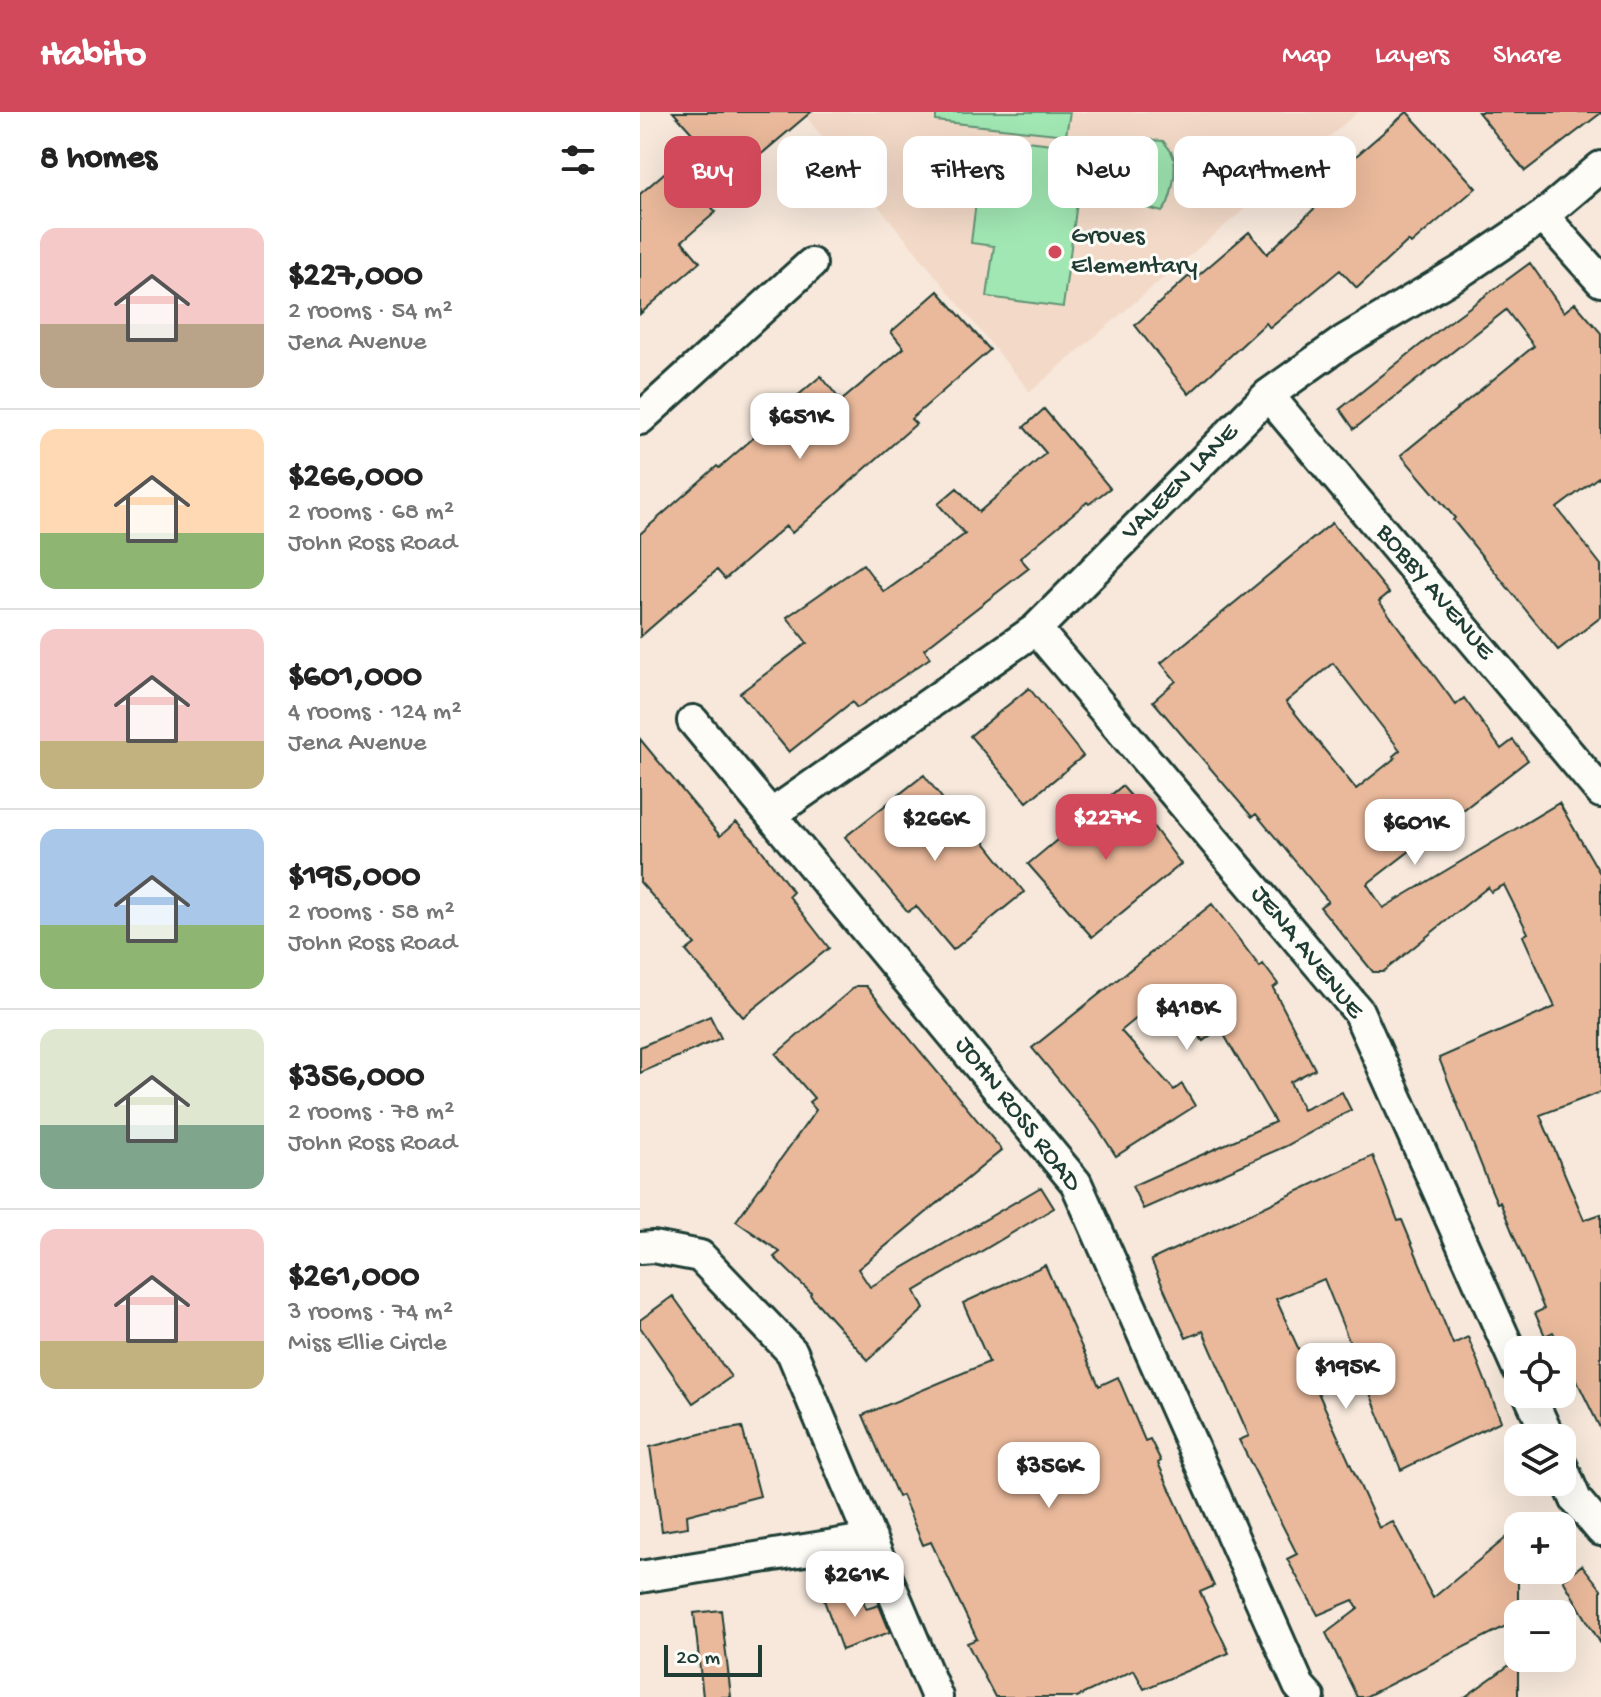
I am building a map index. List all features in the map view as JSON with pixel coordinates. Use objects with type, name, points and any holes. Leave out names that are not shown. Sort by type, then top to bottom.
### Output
[{"type":"street","name":"VALEEN LANE","points":[[772,814],[1036,629],[1268,395],[1344,341],[1463,270],[1543,216],[1601,167]]},
{"type":"street","points":[[1543,216],[1601,281]]},
{"type":"street","points":[[640,419],[811,264]]},
{"type":"street","name":"BOBBY AVENUE","points":[[1268,395],[1601,792]]},
{"type":"street","name":"JENA AVENUE","points":[[1036,629],[1358,1011],[1504,1338]]},
{"type":"street","name":"JOHN ROSS ROAD","points":[[693,721],[1076,1183],[1299,1686],[1309,1697]]},
{"type":"street","points":[[640,1248],[653,1247],[700,1256],[792,1352],[937,1697]]},
{"type":"street","points":[[1574,1496],[1601,1530]]},
{"type":"street","points":[[640,1577],[871,1539]]},
{"type":"shaded area","name":"Groves Elementary","points":[[802,112],[1358,112],[1330,136],[1174,136],[1174,208],[1246,208],[1030,392],[880,208],[887,208],[887,136],[822,136]]},
{"type":"green space","points":[[936,112],[1070,112],[1066,135],[936,121]]},
{"type":"green space","points":[[1158,141],[1163,141],[1174,159],[1171,195],[1162,212],[1147,208],[1158,208]]},
{"type":"green space","points":[[1032,142],[1048,144],[1048,208],[1076,208],[1063,307],[987,297],[994,246],[971,243],[975,208],[1032,208]]},
{"type":"building","points":[[673,112],[811,112],[783,136],[777,136],[777,141],[761,154],[761,136],[695,136]]},
{"type":"building","points":[[1407,112],[1476,188],[1411,244],[1408,241],[1357,288],[1340,270],[1270,328],[1266,323],[1189,394],[1135,325],[1189,276],[1193,280],[1249,232],[1267,254],[1315,208],[1356,208],[1356,156]]},
{"type":"building","points":[[1478,112],[1601,112],[1601,113],[1525,171]]},
{"type":"building","points":[[664,173],[664,208],[712,208],[716,212],[682,241],[700,262],[640,314],[640,194]]},
{"type":"building","points":[[1530,263],[1564,312],[1575,303],[1601,333],[1601,475],[1557,508],[1601,565],[1601,617],[1558,650],[1453,520],[1455,518],[1401,455],[1534,346],[1506,310],[1354,429],[1340,409],[1444,326]]},
{"type":"building","points":[[938,291],[990,350],[911,419],[916,424],[792,533],[786,526],[725,579],[717,570],[640,637],[640,534],[821,376],[841,401],[904,348],[891,332]]},
{"type":"building","points":[[1044,409],[1110,488],[1089,504],[1087,502],[1020,558],[1029,568],[924,649],[930,658],[857,708],[852,702],[789,752],[740,693],[807,643],[787,617],[863,564],[884,592],[965,534],[938,504],[957,488],[979,512],[1046,453],[1024,427]]},
{"type":"building","points":[[1332,523],[1389,593],[1379,601],[1456,705],[1464,698],[1501,749],[1513,740],[1528,760],[1367,884],[1383,908],[1559,803],[1601,875],[1601,1092],[1540,1115],[1584,1220],[1601,1214],[1601,1430],[1576,1379],[1576,1336],[1555,1336],[1553,1332],[1545,1336],[1535,1313],[1544,1309],[1500,1202],[1497,1203],[1488,1182],[1439,1058],[1555,1007],[1523,936],[1528,933],[1504,885],[1491,892],[1488,887],[1383,972],[1373,972],[1320,907],[1328,901],[1256,814],[1252,817],[1153,701],[1176,681],[1161,663]],"holes":[[[1333,663],[1400,750],[1393,756],[1395,758],[1356,789],[1286,702]]]},
{"type":"building","points":[[1029,688],[1083,756],[1027,802],[970,736]]},
{"type":"building","points":[[640,739],[720,836],[736,822],[754,840],[793,892],[789,896],[829,948],[743,1017],[686,951],[695,944],[640,882]]},
{"type":"building","points":[[924,775],[963,825],[968,821],[1024,892],[953,950],[916,906],[908,912],[845,837]]},
{"type":"building","points":[[1122,786],[1181,864],[1092,937],[1028,864]]},
{"type":"building","points":[[1212,904],[1260,967],[1263,964],[1278,984],[1273,988],[1315,1069],[1290,1082],[1303,1110],[1342,1092],[1351,1110],[1286,1146],[1143,1209],[1132,1186],[1275,1122],[1220,1028],[1203,1041],[1166,994],[1121,1031],[1174,1090],[1182,1084],[1195,1106],[1116,1156],[1096,1125],[1032,1048]]},
{"type":"building","points":[[856,986],[866,986],[1002,1150],[858,1269],[870,1287],[1041,1187],[1054,1208],[915,1291],[924,1309],[868,1360],[811,1293],[774,1257],[780,1252],[736,1221],[816,1110],[809,1102],[814,1098],[776,1054]]},
{"type":"building","points":[[710,1016],[721,1038],[640,1073],[640,1047]]},
{"type":"building","points":[[1373,1156],[1398,1221],[1402,1220],[1453,1344],[1468,1337],[1501,1421],[1401,1470],[1324,1279],[1276,1299],[1379,1528],[1393,1522],[1433,1598],[1504,1540],[1504,1584],[1518,1584],[1518,1600],[1504,1600],[1504,1627],[1365,1697],[1357,1697],[1326,1633],[1358,1609],[1353,1600],[1318,1615],[1287,1559],[1297,1554],[1239,1440],[1249,1436],[1203,1331],[1186,1338],[1151,1260]]},
{"type":"building","points":[[1045,1265],[1099,1386],[1118,1377],[1145,1441],[1150,1439],[1161,1461],[1158,1463],[1214,1586],[1200,1592],[1229,1653],[1144,1689],[1134,1670],[1077,1697],[995,1697],[967,1643],[977,1639],[931,1542],[923,1545],[902,1495],[898,1497],[863,1415],[989,1362],[963,1303]]},
{"type":"building","points":[[673,1296],[731,1377],[693,1403],[640,1327],[640,1320]]},
{"type":"building","points":[[742,1427],[760,1496],[687,1515],[688,1527],[662,1531],[650,1447]]},
{"type":"building","points":[[1582,1565],[1601,1589],[1601,1644],[1565,1584],[1576,1584],[1576,1570]]},
{"type":"building","points":[[859,1587],[866,1609],[879,1605],[890,1632],[842,1650],[824,1600]]},
{"type":"building","points":[[721,1610],[731,1697],[703,1697],[694,1613]]},
{"type":"building","points":[[1504,1669],[1504,1672],[1518,1672],[1518,1697],[1465,1697]]},
{"type":"place","name":"Groves Elementary","points":[[1055,252]]}]
